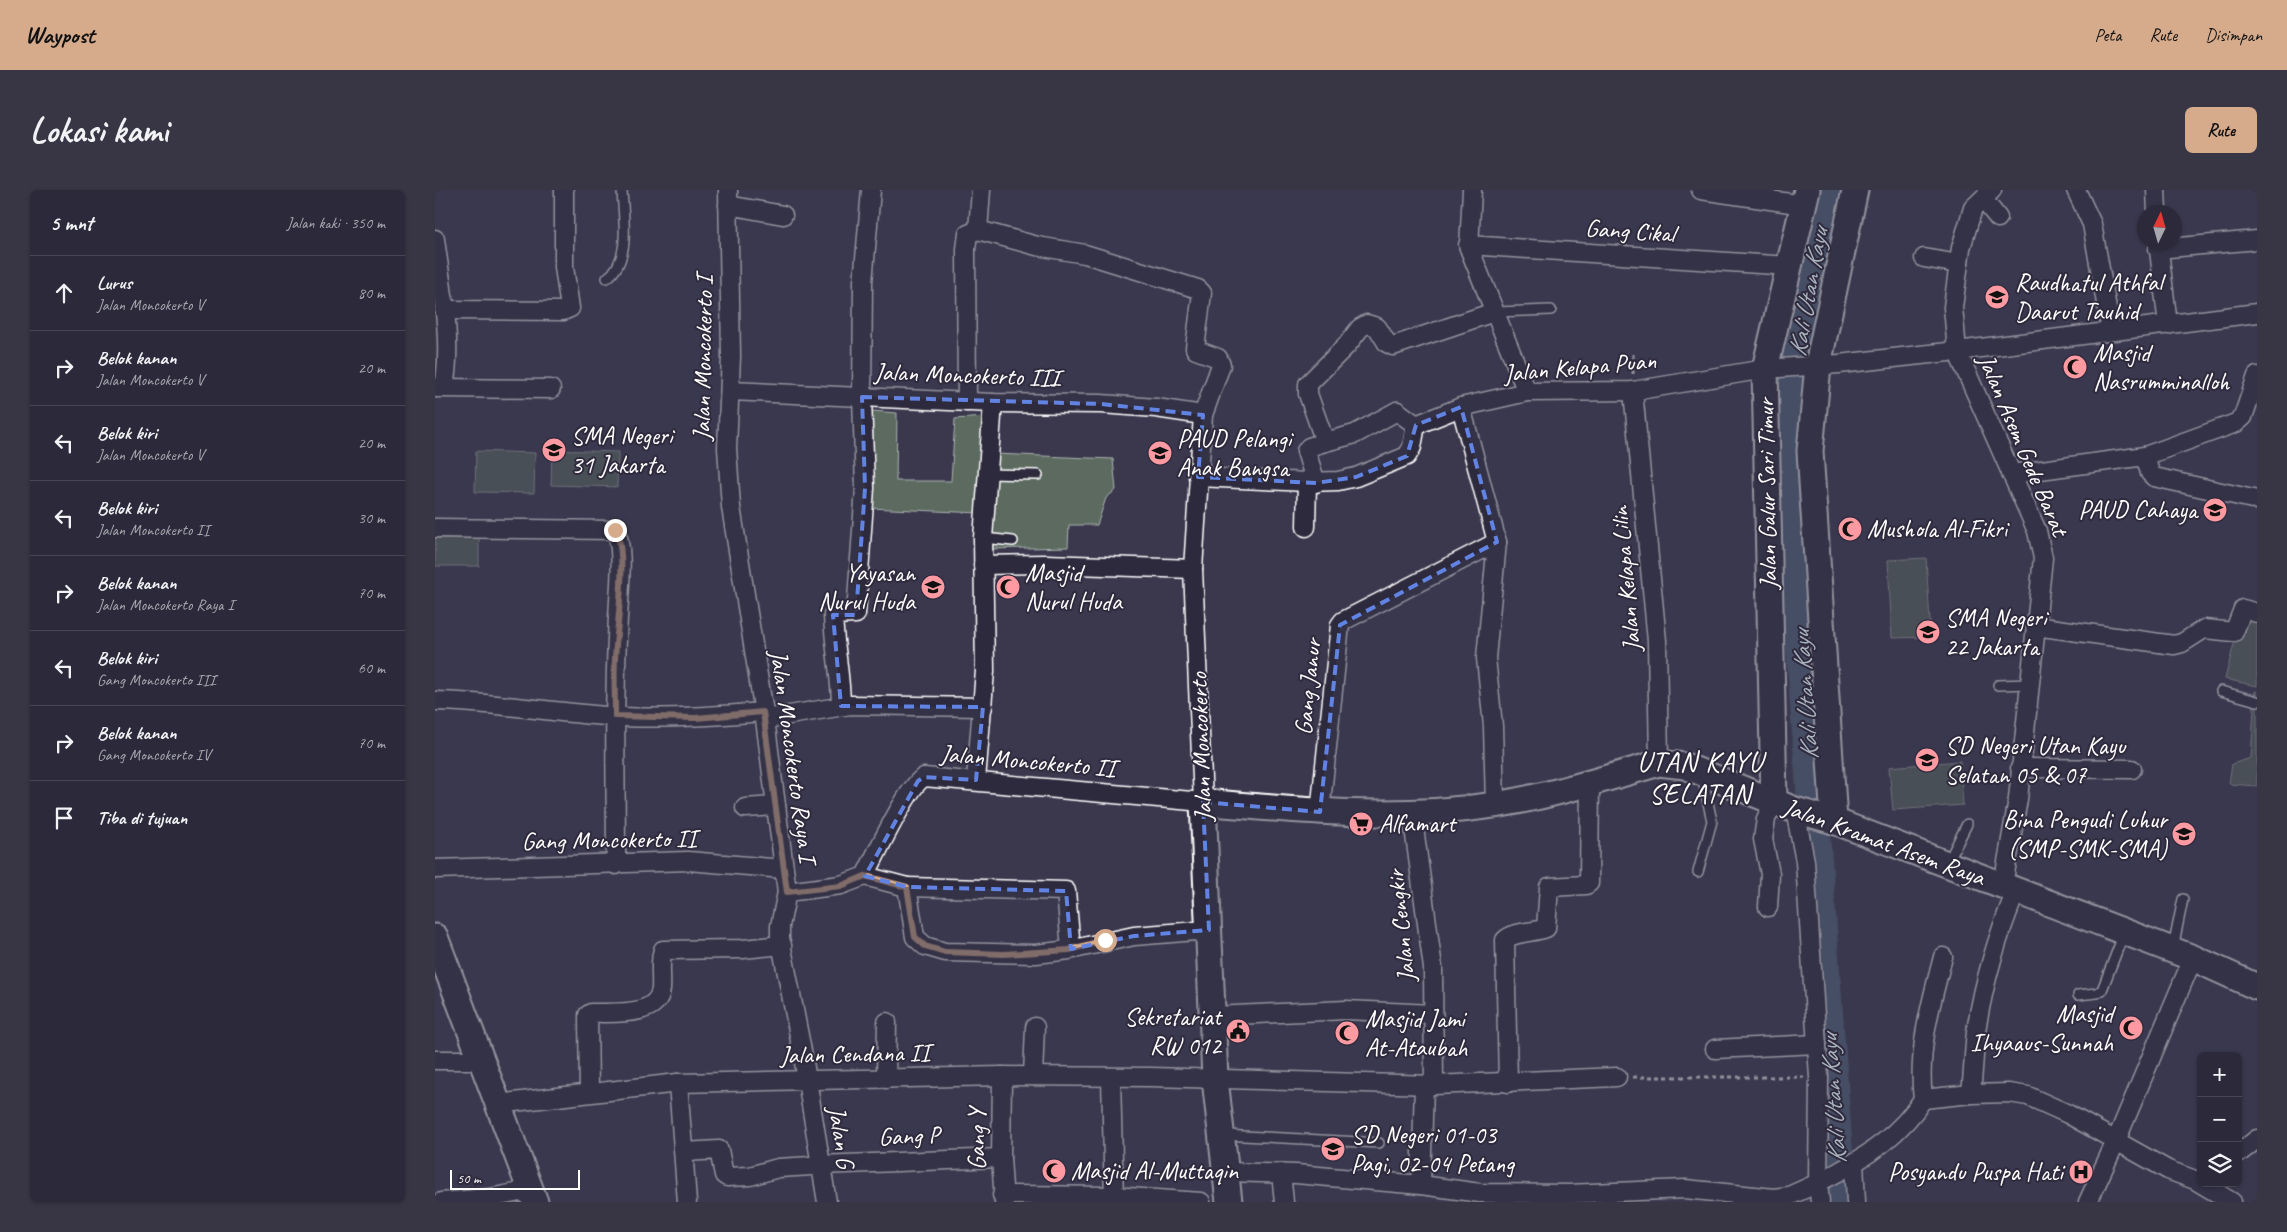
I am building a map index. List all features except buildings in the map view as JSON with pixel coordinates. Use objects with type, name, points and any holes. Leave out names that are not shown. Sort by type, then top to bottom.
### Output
[{"type":"street","points":[[444,310],[563,311],[570,308],[564,267],[564,190]]},
{"type":"street","points":[[841,706],[841,684],[834,640],[833,615],[856,614],[865,488],[862,397],[863,282],[871,190]]},
{"type":"street","points":[[967,402],[966,249],[968,234],[978,230],[981,190]]},
{"type":"street","points":[[1472,190],[1468,245],[1479,278],[1527,392]]},
{"type":"street","points":[[1701,190],[1805,198]]},
{"type":"street","name":"Jalan Galur Sari Timur","points":[[1829,820],[1810,450],[1813,365],[1855,190]]},
{"type":"street","points":[[2076,190],[2092,224],[2111,331]]},
{"type":"street","points":[[2156,190],[2157,205]]},
{"type":"street","points":[[1987,194],[1998,218]]},
{"type":"street","name":"Jalan Asem Gede Barat","points":[[1971,1094],[1976,1032],[2010,888],[2020,768],[2043,558],[2037,531],[1957,351],[1953,307],[1961,248],[1973,208],[1987,194]]},
{"type":"street","points":[[728,198],[783,215]]},
{"type":"street","name":"Jalan Moncokerto I","points":[[728,198],[731,356],[727,448],[734,526]]},
{"type":"street","name":"Jalan Galur Sari Timur","points":[[1789,808],[1767,552],[1767,369],[1805,198]]},
{"type":"street","name":"Jalan Moncokerto","points":[[978,230],[1037,246],[1085,254],[1200,290],[1202,293],[1195,350],[1218,358],[1221,365],[1203,415],[1197,477],[1193,569],[1215,1079],[1229,1202]]},
{"type":"street","points":[[2182,245],[2257,240]]},
{"type":"street","name":"Gang Cikal","points":[[1468,245],[1789,266]]},
{"type":"street","points":[[436,249],[444,310],[448,366],[439,388],[551,389]]},
{"type":"street","points":[[2159,250],[2168,325]]},
{"type":"street","points":[[1924,258],[1959,264]]},
{"type":"street","points":[[1325,442],[1308,394],[1308,384],[1347,345],[1360,328],[1367,324],[1379,328],[1387,344],[1393,346],[1494,312]]},
{"type":"street","name":"Jalan Kelapa Puan","points":[[1416,425],[1461,407],[1527,392],[1633,391],[1767,369],[1957,351],[2257,312]]},
{"type":"street","points":[[2011,474],[2145,456],[2236,423],[2243,417],[2257,376]]},
{"type":"street","name":"Jalan Moncokerto III","points":[[730,391],[993,403],[1101,404],[1156,408],[1203,415]]},
{"type":"street","name":"Jalan Kelapa Lilin","points":[[1633,391],[1657,641],[1659,763]]},
{"type":"street","points":[[975,780],[985,671],[983,538],[993,403]]},
{"type":"street","points":[[1461,407],[1497,542],[1486,658],[1493,726],[1495,805]]},
{"type":"street","points":[[1197,477],[1311,482],[1338,481],[1356,477],[1407,456],[1412,447],[1416,425],[1397,411],[1355,434],[1309,447],[1307,450],[1311,482],[1306,527]]},
{"type":"street","points":[[2145,456],[2150,473],[2154,478],[2257,500]]},
{"type":"street","name":"Jalan Moncokerto Raya I","points":[[734,526],[764,716],[787,892],[780,926],[782,945],[807,1081]]},
{"type":"street","points":[[435,528],[615,530],[619,537],[620,582],[615,659],[616,865]]},
{"type":"street","name":"Gang Janur","points":[[1320,812],[1340,625],[1361,611],[1497,542]]},
{"type":"street","points":[[983,565],[1045,564],[1193,569]]},
{"type":"street","points":[[2035,626],[2178,645],[2204,629],[2234,632],[2243,609],[2257,613]]},
{"type":"street","points":[[435,701],[480,702],[615,716],[696,718],[764,716],[841,706],[983,707]]},
{"type":"street","name":"Jalan Kramat Asem Raya","points":[[1203,802],[1320,812],[1412,813],[1495,805],[1659,763],[1685,766],[1789,808],[1829,820],[2183,954],[2257,987]]},
{"type":"street","points":[[2020,768],[2132,769]]},
{"type":"street","name":"Jalan Moncokerto II","points":[[865,876],[918,781],[925,777],[1203,802]]},
{"type":"street","points":[[1508,1084],[1505,940],[1509,936],[1536,932],[1546,928],[1549,886],[1586,885],[1589,882],[1590,782]]},
{"type":"street","points":[[745,808],[776,806]]},
{"type":"street","points":[[1768,907],[1771,874],[1763,839],[1766,820],[1789,808],[1805,862],[1819,1077],[1820,1202]]},
{"type":"street","name":"Jalan Cengkir","points":[[1412,813],[1433,968],[1433,1014],[1421,1185]]},
{"type":"street","name":"Gang Moncokerto II","points":[[435,868],[616,865],[688,861],[784,869]]},
{"type":"street","points":[[787,892],[841,886],[865,876],[907,887],[1066,891],[1071,949]]},
{"type":"street","points":[[907,887],[915,937],[931,949],[945,952],[1036,954],[1134,936],[1209,930]]},
{"type":"street","points":[[589,1092],[588,1015],[591,1012],[622,1012],[653,1005],[659,998],[661,989],[663,950],[743,949],[782,945]]},
{"type":"street","points":[[437,950],[497,1104],[520,1195],[441,1202]]},
{"type":"street","points":[[2087,1202],[2117,1141],[2183,954]]},
{"type":"street","points":[[1227,1172],[1281,1173],[1421,1185],[1469,1197],[1568,1194],[1774,1198],[1789,1196],[1852,1165],[1881,1143],[1911,1114],[1923,1099],[1921,1078],[1923,1050],[1930,1006],[1943,957]]},
{"type":"street","points":[[1213,1016],[1346,1010],[1433,1014]]},
{"type":"street","points":[[886,1079],[887,1022]]},
{"type":"street","points":[[1033,1076],[1035,1027]]},
{"type":"street","points":[[1715,1049],[1817,1044]]},
{"type":"street","points":[[435,1060],[480,1060]]},
{"type":"street","name":"Jalan Cendana II","points":[[497,1104],[678,1083],[1002,1076],[1111,1081],[1215,1079]]},
{"type":"street","name":"Gang Y","points":[[1002,1076],[1001,1158],[1003,1198]]},
{"type":"street","points":[[1215,1079],[1429,1085],[1508,1084],[1617,1077]]},
{"type":"street","name":"Jalan G","points":[[807,1081],[816,1166],[827,1202]]},
{"type":"street","points":[[1111,1081],[1114,1199]]},
{"type":"street","points":[[678,1083],[687,1202]]},
{"type":"street","points":[[1923,1099],[1971,1094],[2009,1093],[2028,1096],[2061,1110],[2168,1170],[2197,1179]]},
{"type":"street","points":[[2242,1151],[2257,1139]]},
{"type":"street","name":"Gang P","points":[[684,1152],[719,1150],[727,1177],[750,1176],[778,1168],[1001,1158]]},
{"type":"street","points":[[1852,1165],[1856,1202]]},
{"type":"street","points":[[1281,1173],[1283,1202]]},
{"type":"street","points":[[2210,1187],[2232,1202]]},
{"type":"street","points":[[1003,1198],[1201,1202]]},
{"type":"lane","points":[[607,278],[615,272],[622,259],[622,190]]},
{"type":"lane","points":[[1494,312],[1551,310]]},
{"type":"lane","points":[[988,474],[1038,474]]},
{"type":"lane","points":[[983,538],[1013,541]]},
{"type":"lane","points":[[1998,685],[2029,684]]},
{"type":"lane","points":[[2221,691],[2257,701]]},
{"type":"lane","points":[[1697,872],[1712,821],[1701,772]]},
{"type":"lane","points":[[1947,864],[1967,824]]},
{"type":"lane","points":[[2183,899],[2183,954]]},
{"type":"lane","points":[[2078,995],[2097,993],[2102,990],[2125,932]]},
{"type":"lane","points":[[1222,1135],[1379,1143]]},
{"type":"path","points":[[1617,1077],[1819,1077]]},
{"type":"highlighted area","points":[[862,397],[1101,404],[1203,415],[1198,477],[1316,483],[1356,477],[1407,456],[1416,425],[1461,407],[1497,542],[1340,625],[1320,812],[1203,802],[1209,930],[1134,936],[1071,949],[1066,891],[907,887],[865,876],[918,781],[924,777],[976,780],[983,707],[841,706],[833,615],[856,615],[865,488]]},
{"type":"green space","points":[[872,411],[897,413],[896,481],[951,481],[955,419],[986,417],[980,513],[869,508]]},
{"type":"green space","points":[[552,450],[618,452],[617,487],[551,485]]},
{"type":"green space","points":[[476,451],[535,453],[534,493],[475,492]]},
{"type":"green space","points":[[995,454],[1113,459],[1116,490],[1106,498],[1097,525],[1069,525],[1068,547],[990,549]]},
{"type":"green space","points":[[435,538],[479,538],[479,566],[435,566]]},
{"type":"green space","points":[[1926,558],[1931,637],[1892,638],[1888,560]]},
{"type":"green space","points":[[2241,617],[2257,621],[2257,686],[2225,679]]},
{"type":"green space","points":[[2255,691],[2257,692],[2257,786],[2229,784],[2232,764],[2251,758]]},
{"type":"green space","points":[[1960,761],[1963,805],[1893,810],[1889,767]]},
{"type":"waterway","name":"Kali Utan Kayu","points":[[1827,190],[1796,342],[1787,446],[1841,1202]]},
{"type":"place","name":"Raudhatul Athfal Daarut Tauhid","points":[[1997,297]]},
{"type":"place","name":"Masjid Nasrumminalloh","points":[[2075,367]]},
{"type":"place","name":"SMA Negeri 31 Jakarta","points":[[554,450]]},
{"type":"place","name":"PAUD Pelangi Anak Bangsa","points":[[1160,453]]},
{"type":"place","name":"PAUD Cahaya","points":[[2215,510]]},
{"type":"place","name":"Mushola Al-Fikri","points":[[1850,529]]},
{"type":"place","name":"Yayasan Nurul Huda","points":[[933,587]]},
{"type":"place","name":"Masjid Nurul Huda","points":[[1008,587]]},
{"type":"place","name":"SMA Negeri 22 Jakarta","points":[[1928,632]]},
{"type":"place","name":"SD Negeri Utan Kayu Selatan 05 & 07","points":[[1927,760]]},
{"type":"place","name":"Alfamart","points":[[1361,824]]},
{"type":"place","name":"Bina Pengudi Luhur (SMP-SMK-SMA)","points":[[2184,834]]},
{"type":"place","name":"Masjid Ihyaaus-Sunnah","points":[[2131,1028]]},
{"type":"place","name":"Sekretariat RW 012","points":[[1238,1031]]},
{"type":"place","name":"Masjid Jami At-Ataubah","points":[[1347,1033]]},
{"type":"place","name":"SD Negeri 01-03 Pagi, 02-04 Petang","points":[[1333,1149]]},
{"type":"place","name":"Masjid Al-Muttaqin","points":[[1054,1171]]},
{"type":"place","name":"Posyandu Puspa Hati","points":[[2081,1172]]},
{"type":"district","name":"UTAN KAYU SELATAN","points":[[1700,777]]},
{"type":"route","points":[[615,530],[619,537],[620,582],[615,659],[615,716],[696,718],[763,712],[787,892],[841,886],[865,876],[907,887],[915,937],[931,949],[945,952],[1036,954],[1069,950],[1105,940]]}]
